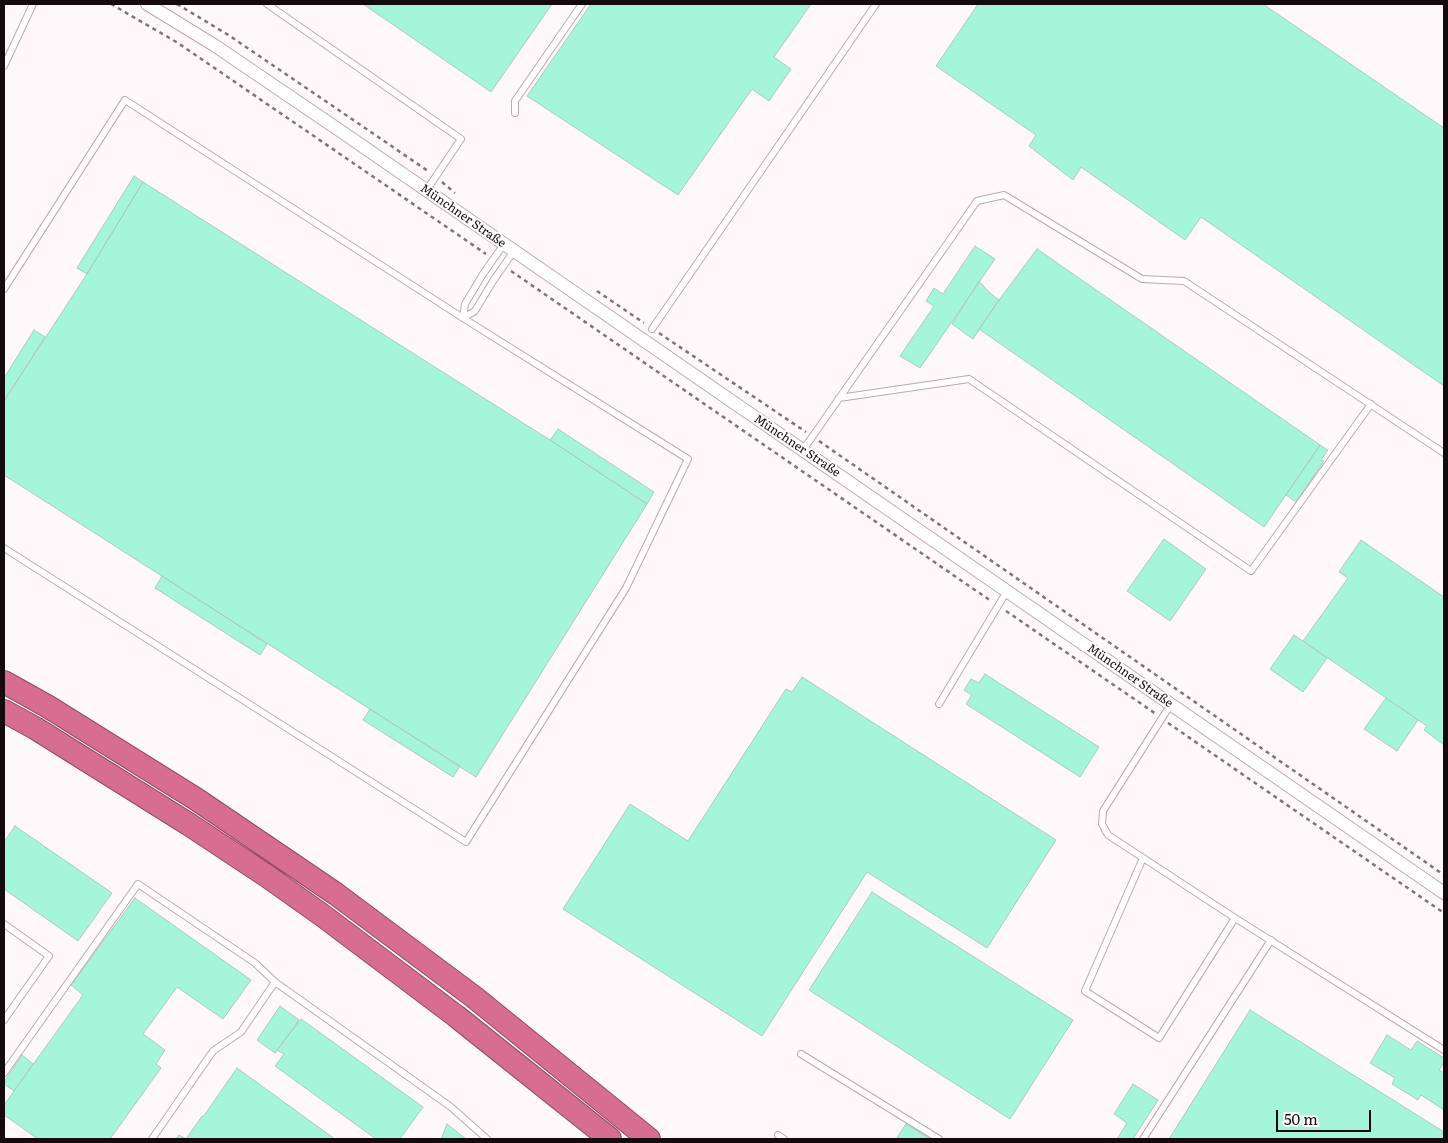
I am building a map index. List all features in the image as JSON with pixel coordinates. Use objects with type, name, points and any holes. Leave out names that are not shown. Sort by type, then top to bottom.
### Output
[{"type":"highway","points":[[4,682],[47,706],[196,799],[336,894],[474,997],[649,1139]]},
{"type":"highway","points":[[4,711],[35,728],[190,824],[267,876],[456,1016],[610,1139]]},
{"type":"street","name":"Münchner Straße","points":[[147,4],[214,45],[1444,893]]},
{"type":"lane","points":[[4,66],[33,4]]},
{"type":"lane","points":[[267,4],[461,139],[426,191]]},
{"type":"lane","points":[[515,113],[515,101],[582,4]]},
{"type":"lane","points":[[652,329],[876,4]]},
{"type":"lane","points":[[4,289],[125,100],[463,318],[688,459],[626,588],[466,842],[4,548]]},
{"type":"lane","points":[[803,450],[977,201],[1004,195],[1142,279],[1184,282],[1444,453]]},
{"type":"lane","points":[[463,318],[465,304],[494,259],[509,248]]},
{"type":"lane","points":[[463,318],[476,311],[504,266],[509,248]]},
{"type":"lane","points":[[840,398],[969,379],[1251,571],[1371,404]]},
{"type":"lane","points":[[939,704],[1007,591]]},
{"type":"lane","points":[[1171,704],[1103,812],[1102,824],[1108,835],[1444,1050]]},
{"type":"lane","points":[[1143,858],[1085,991],[1159,1038],[1235,918]]},
{"type":"lane","points":[[4,1073],[138,884],[255,963],[275,982],[451,1107],[487,1139]]},
{"type":"lane","points":[[4,924],[49,956],[4,1020]]},
{"type":"lane","points":[[1143,1139],[1270,940]]},
{"type":"lane","points":[[152,1139],[213,1051],[241,1032],[275,982]]},
{"type":"lane","points":[[801,1054],[939,1139]]},
{"type":"path","points":[[111,4],[178,44],[494,259]]},
{"type":"path","points":[[504,266],[1444,913]]},
{"type":"building","points":[[363,4],[552,4],[491,92]]},
{"type":"building","points":[[591,4],[811,4],[774,57],[791,69],[769,101],[752,89],[678,195],[527,96]]},
{"type":"building","points":[[978,4],[1263,4],[1444,128],[1444,386],[1201,217],[1185,240],[1081,167],[1073,180],[1029,146],[1036,135],[936,66]]},
{"type":"building","points":[[134,176],[143,182],[87,274],[77,268]]},
{"type":"building","points":[[143,182],[550,440],[647,504],[476,777],[4,475],[4,401],[87,274]]},
{"type":"building","points":[[975,246],[995,259],[920,368],[900,356],[934,306],[926,301],[934,288],[943,294]]},
{"type":"building","points":[[1037,249],[1320,445],[1264,527],[979,329]]},
{"type":"building","points":[[979,281],[999,300],[973,339],[952,324]]},
{"type":"building","points":[[34,330],[45,337],[4,401],[4,378]]},
{"type":"building","points":[[558,429],[654,492],[647,504],[550,440]]},
{"type":"building","points":[[1320,445],[1328,450],[1321,460],[1324,461],[1296,502],[1286,495]]},
{"type":"building","points":[[1164,539],[1206,569],[1170,621],[1127,591]]},
{"type":"building","points":[[1361,540],[1444,597],[1444,745],[1424,730],[1427,726],[1303,641],[1348,578],[1339,572]]},
{"type":"building","points":[[162,576],[267,644],[260,655],[155,588]]},
{"type":"building","points":[[1294,635],[1327,658],[1303,692],[1270,669]]},
{"type":"building","points":[[985,674],[1099,747],[1080,777],[966,704],[972,695],[964,690],[971,679],[979,683]]},
{"type":"building","points":[[802,677],[1056,840],[987,948],[867,872],[762,1036],[563,909],[630,804],[688,841],[786,689],[792,692]]},
{"type":"building","points":[[1386,698],[1418,720],[1397,751],[1364,729]]},
{"type":"building","points":[[370,709],[460,766],[453,777],[363,720]]},
{"type":"building","points":[[15,826],[112,893],[78,941],[4,889],[4,842]]},
{"type":"building","points":[[872,892],[1073,1020],[1010,1119],[809,990]]},
{"type":"building","points":[[135,898],[251,980],[223,1019],[177,987],[143,1034],[165,1050],[156,1064],[161,1068],[110,1139],[38,1139],[4,1115],[4,1105],[83,995],[71,985]]},
{"type":"building","points":[[280,1006],[299,1020],[275,1053],[257,1040]]},
{"type":"building","points":[[1250,1010],[1444,1132],[1444,1139],[1169,1139]]},
{"type":"building","points":[[301,1019],[423,1107],[400,1139],[376,1139],[275,1066],[284,1054],[277,1050]]},
{"type":"building","points":[[1387,1035],[1411,1050],[1417,1041],[1444,1058],[1444,1062],[1439,1070],[1444,1073],[1444,1110],[1421,1095],[1418,1100],[1392,1084],[1395,1078],[1370,1063]]},
{"type":"building","points":[[22,1055],[33,1064],[14,1091],[4,1082]]},
{"type":"building","points":[[237,1068],[335,1139],[186,1139]]},
{"type":"building","points":[[1133,1084],[1158,1100],[1133,1139],[1117,1139],[1127,1123],[1114,1114]]},
{"type":"building","points":[[447,1124],[466,1139],[441,1139]]},
{"type":"building","points":[[906,1124],[930,1139],[896,1139]]},
{"type":"building","points":[[179,1135],[186,1139],[176,1139]]}]
